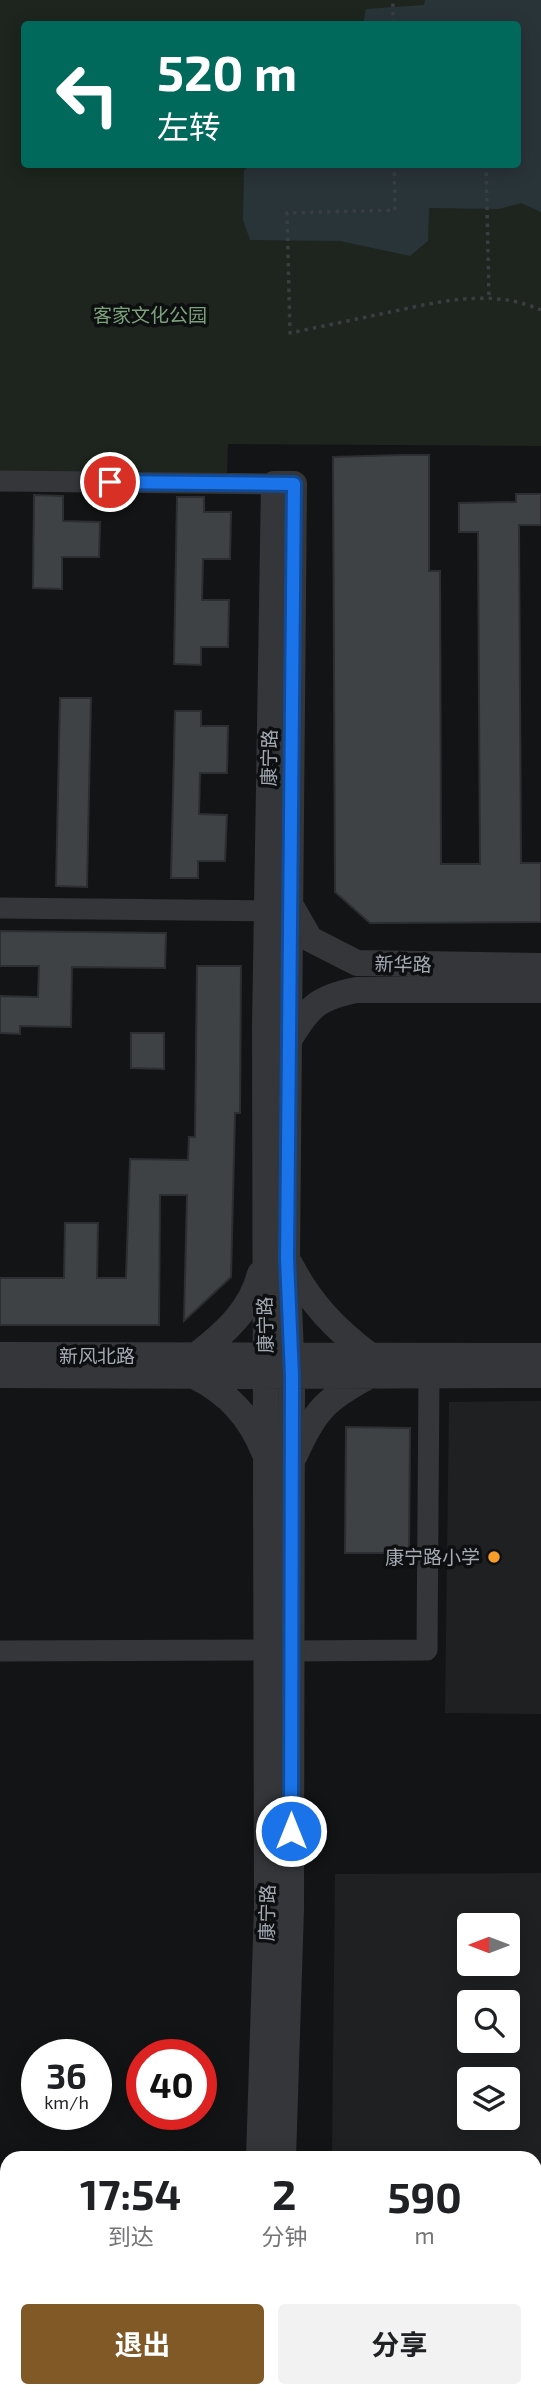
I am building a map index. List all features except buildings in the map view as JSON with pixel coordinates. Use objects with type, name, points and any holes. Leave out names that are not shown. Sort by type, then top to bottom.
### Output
[{"type":"street","points":[[0,481],[281,489]]},
{"type":"street","points":[[0,489],[281,489]]},
{"type":"street","name":"康宁路","points":[[259,2151],[279,1650],[280,1463],[276,1259],[281,915],[281,489]]},
{"type":"street","points":[[0,908],[281,915]]},
{"type":"street","points":[[0,921],[281,915]]},
{"type":"street","name":"康宁路","points":[[276,1259],[289,1040],[281,915]]},
{"type":"street","name":"新华路","points":[[281,915],[310,940],[357,963],[541,966]]},
{"type":"street","name":"新华路","points":[[289,1040],[309,1010],[331,995],[356,990],[541,990]]},
{"type":"street","points":[[280,1463],[238,1409],[194,1366],[238,1317],[276,1259],[322,1314],[371,1366]]},
{"type":"street","name":"新风北路","points":[[0,1355],[194,1366]]},
{"type":"street","name":"新风北路","points":[[0,1375],[194,1366],[371,1366],[541,1356]]},
{"type":"street","name":"新风北路","points":[[371,1366],[429,1375],[541,1375]]},
{"type":"street","name":"新风北路","points":[[280,1463],[305,1433],[321,1407],[371,1366]]},
{"type":"street","points":[[0,1651],[427,1650],[429,1375]]},
{"type":"street","name":"康宁路","points":[[279,1650],[291,1909],[283,2151]]},
{"type":"path","points":[[393,0],[393,21]]},
{"type":"path","points":[[394,168],[395,210],[287,213],[290,333],[439,301],[489,298],[523,302],[541,310]]},
{"type":"path","points":[[486,168],[489,298]]},
{"type":"shaded area","points":[[425,0],[541,0],[541,212],[521,203],[499,209],[429,208],[428,241],[410,256],[340,241],[250,240],[243,220],[244,171],[246,168],[521,168],[521,21],[364,21],[366,9],[424,5]]},
{"type":"shaded area","name":"康宁路小学","points":[[541,1401],[541,1714],[445,1713],[449,1402]]},
{"type":"shaded area","points":[[541,1873],[541,2151],[332,2151],[335,1874]]},
{"type":"green space","name":"客家文化公园","points":[[0,0],[541,0],[541,446],[228,444],[227,474],[0,474]]},
{"type":"place","name":"康宁路小学","points":[[494,1557]]},
{"type":"route","points":[[110,482],[294,484],[287,1259],[292,1376],[291,1831]]}]
